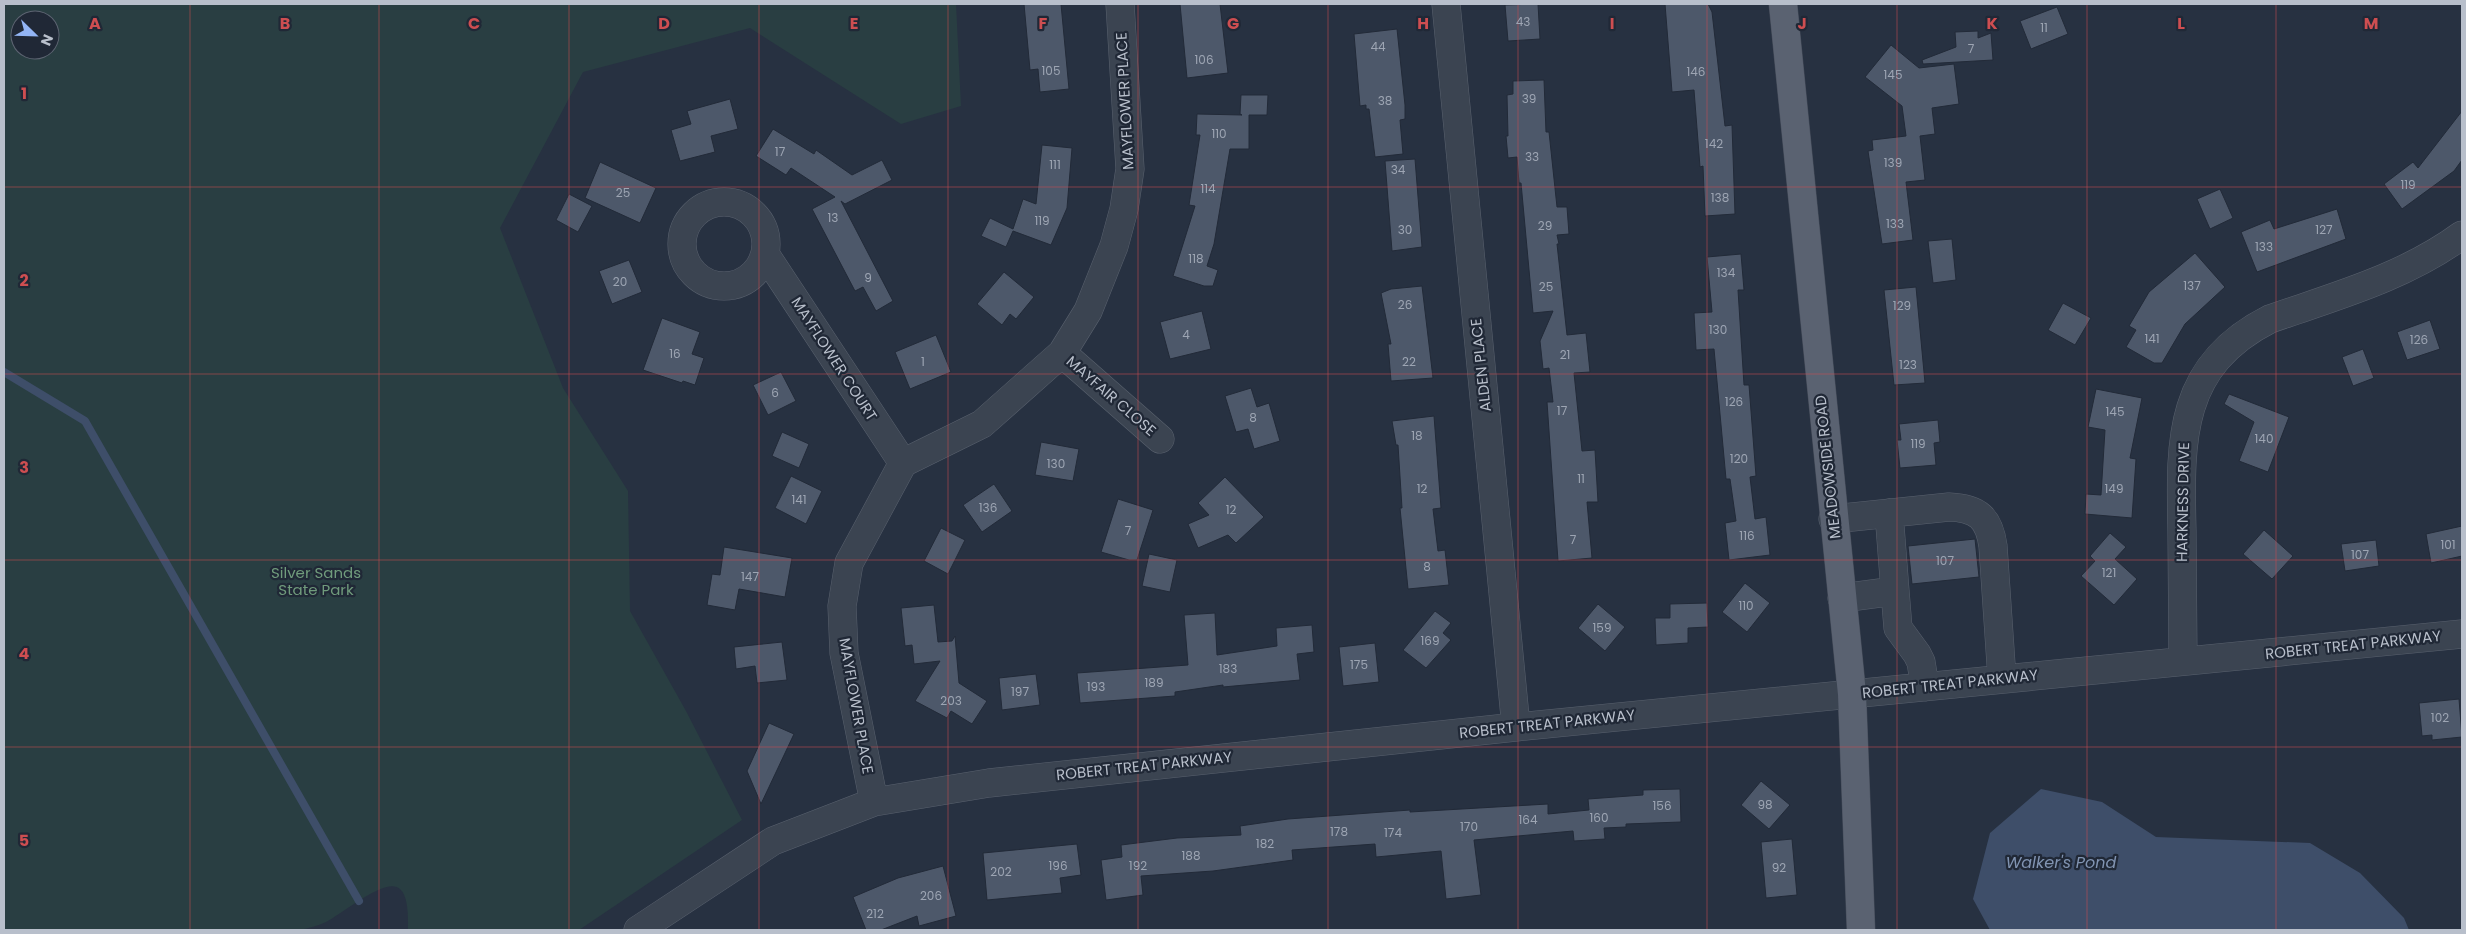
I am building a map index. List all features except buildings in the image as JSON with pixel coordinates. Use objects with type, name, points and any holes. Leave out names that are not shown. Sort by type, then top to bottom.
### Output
[{"type":"main road","name":"MEADOWSIDE ROAD","points":[[1783,4],[1852,694],[1861,930]]},
{"type":"street","name":"MAYFLOWER PLACE","points":[[874,802],[844,653],[842,606],[848,562],[903,463],[982,424],[1062,354],[1088,311],[1102,278],[1124,209],[1130,169],[1120,4]]},
{"type":"street","name":"ALDEN PLACE","points":[[1446,4],[1516,727]]},
{"type":"street","name":"HARKNESS DRIVE","points":[[2183,661],[2181,478],[2183,445],[2189,412],[2204,377],[2229,345],[2254,328],[2270,320],[2407,270],[2444,249],[2462,235]]},
{"type":"street","name":"MAYFLOWER COURT","points":[[765,254],[903,463]]},
{"type":"street","name":"MAYFAIR CLOSE","points":[[1062,354],[1160,440]]},
{"type":"street","points":[[1834,519],[1949,507],[1966,508],[1981,517],[1991,530],[2002,679]]},
{"type":"street","points":[[1889,513],[1898,628],[1921,662],[1925,687]]},
{"type":"street","points":[[1842,598],[1895,591]]},
{"type":"street","name":"ROBERT TREAT PARKWAY","points":[[638,930],[666,922],[773,841],[874,802],[988,783],[1516,727],[2462,634]]},
{"type":"green space","name":"Silver Sands State Park","points":[[4,4],[956,4],[961,106],[901,124],[750,28],[583,72],[500,228],[563,388],[628,491],[630,611],[686,711],[742,820],[579,930],[408,930],[405,897],[400,889],[393,886],[374,892],[326,922],[300,930],[4,930]]},
{"type":"water","name":"Walker's Pond","points":[[2041,789],[2102,802],[2156,837],[2310,843],[2360,873],[2404,918],[2409,930],[1990,930],[1973,899],[1990,833]]},
{"type":"waterway","points":[[4,372],[85,421],[359,901]]}]
